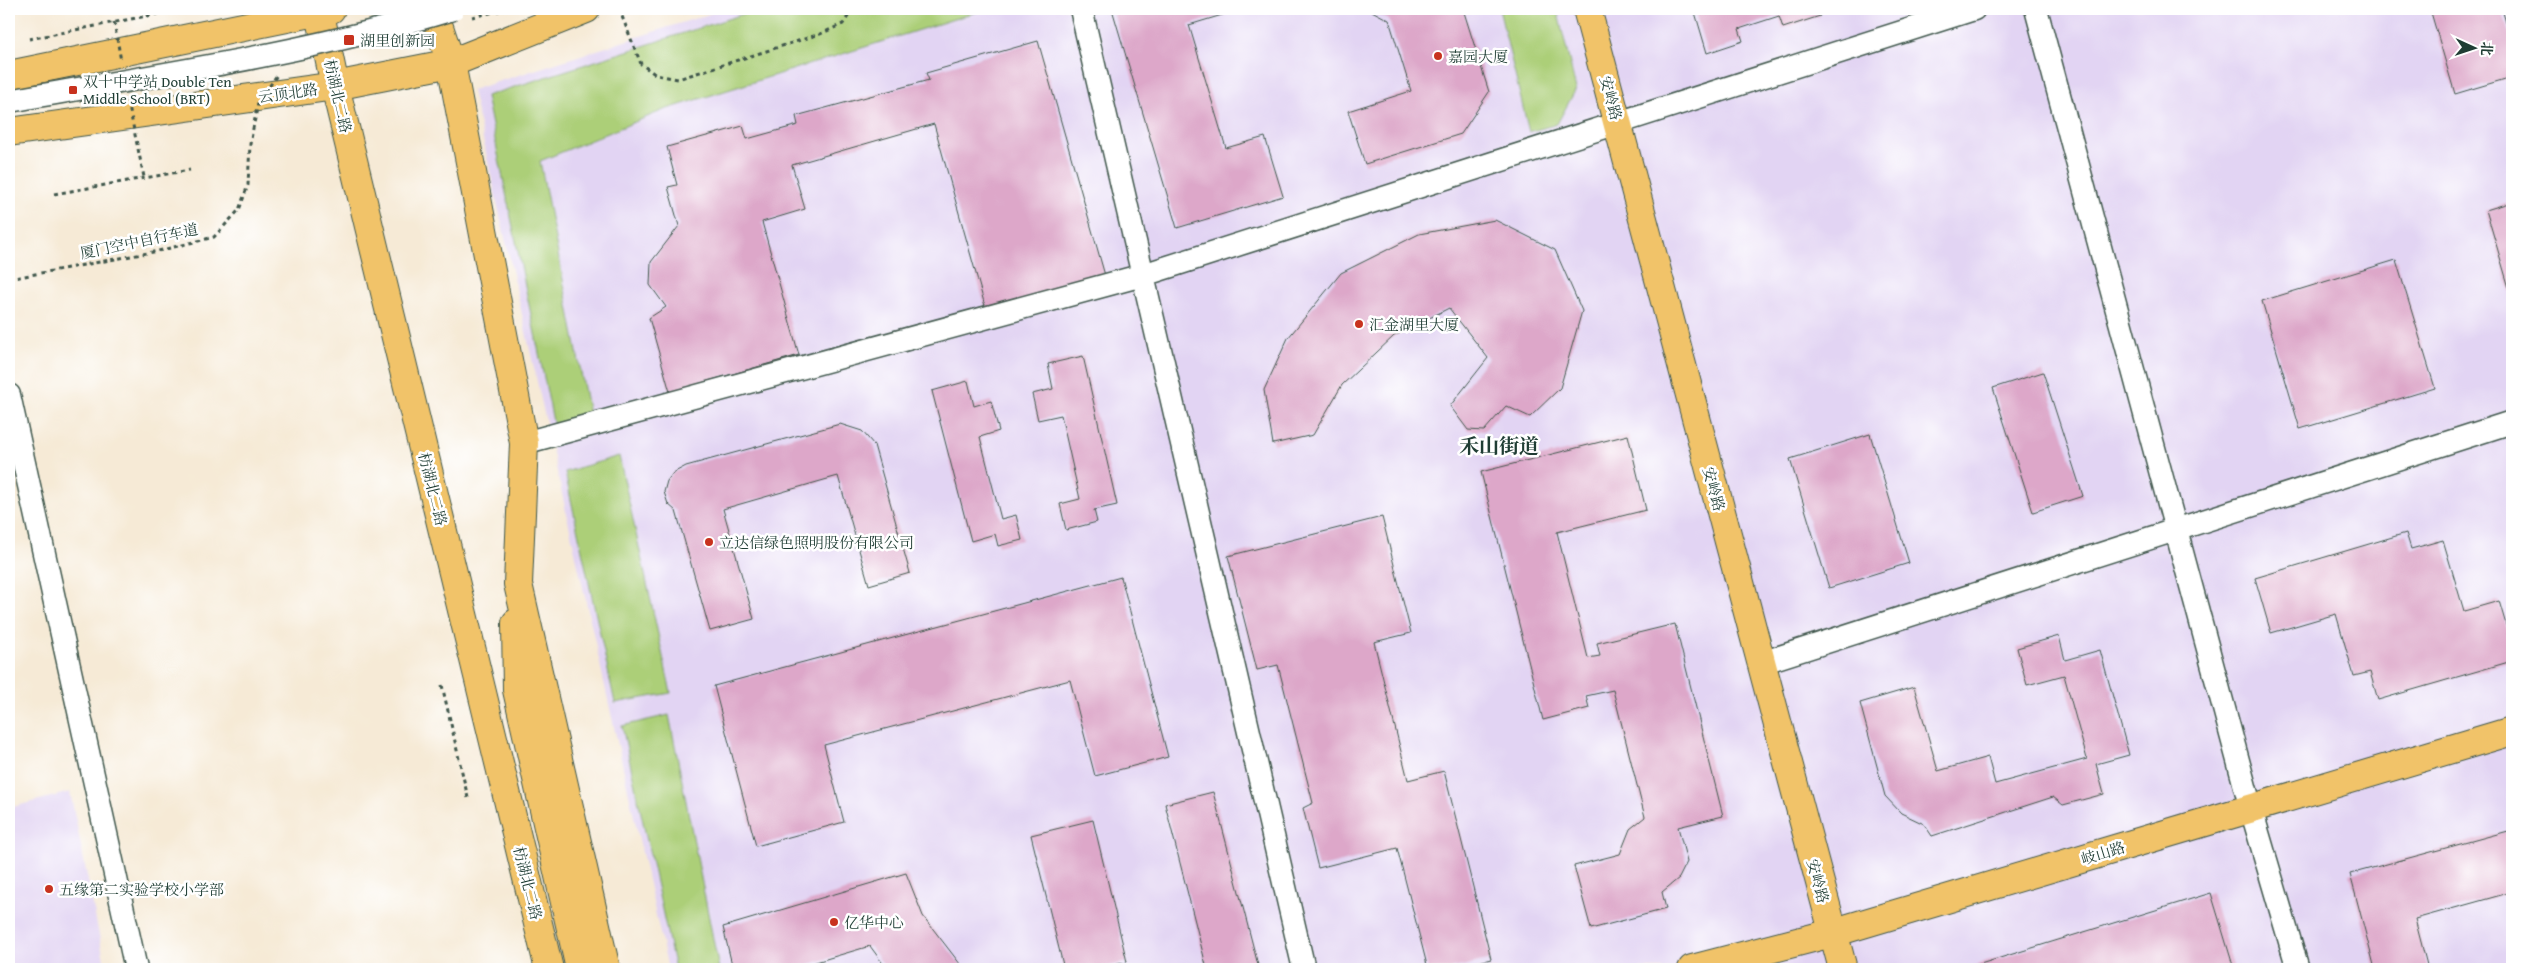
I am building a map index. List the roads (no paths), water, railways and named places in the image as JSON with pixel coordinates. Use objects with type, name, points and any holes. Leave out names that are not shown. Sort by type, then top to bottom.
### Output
[{"type":"main road","points":[[433,9],[451,63],[524,443],[518,584],[517,690],[580,969]]},
{"type":"main road","name":"云顶北路","points":[[9,132],[335,86],[451,63],[586,9]]},
{"type":"main road","name":"安岭路","points":[[1587,9],[1843,969]]},
{"type":"main road","points":[[9,74],[324,10]]},
{"type":"main road","name":"枋湖北二路","points":[[324,10],[335,86],[549,969]]},
{"type":"main road","points":[[518,584],[606,969]]},
{"type":"main road","name":"岐山路","points":[[1692,969],[1832,933],[2512,731]]},
{"type":"street","points":[[1081,9],[1304,969]]},
{"type":"street","points":[[524,443],[1143,276],[1617,122],[1974,9]]},
{"type":"street","points":[[2036,9],[2251,809],[2298,969]]},
{"type":"street","points":[[9,102],[274,53],[410,22],[459,14]]},
{"type":"street","points":[[9,395],[136,969]]},
{"type":"street","points":[[1761,663],[2512,422]]},
{"type":"place","name":"湖里创新园","points":[[349,40]]},
{"type":"place","name":"嘉园大厦","points":[[1438,56]]},
{"type":"place","name":"双十中学站 Double Ten Middle School (BRT)","points":[[73,90]]},
{"type":"place","name":"汇金湖里大厦","points":[[1359,324]]},
{"type":"place","name":"立达信绿色照明股份有限公司","points":[[709,542]]},
{"type":"place","name":"五缘第二实验学校小学部","points":[[49,889]]},
{"type":"place","name":"亿华中心","points":[[834,922]]},
{"type":"district","name":"禾山街道","points":[[1499,445]]}]
